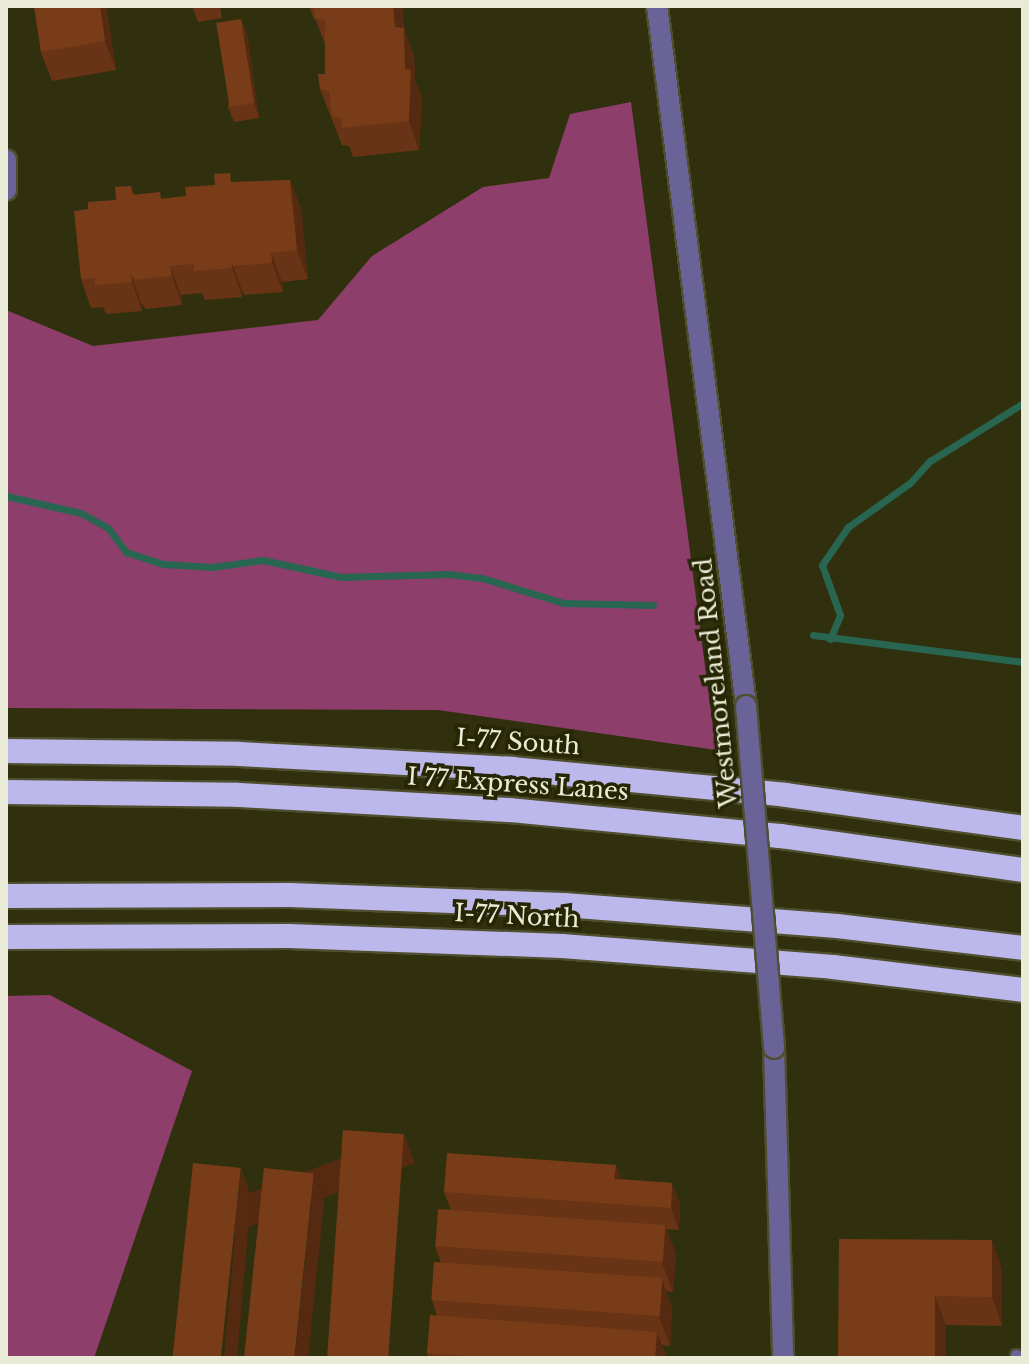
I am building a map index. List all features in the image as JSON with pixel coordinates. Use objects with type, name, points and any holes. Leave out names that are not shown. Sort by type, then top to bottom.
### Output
[{"type":"highway","name":"I-77 South","points":[[6,751],[239,754],[513,769],[786,795],[1023,828]]},
{"type":"highway","name":"I 77 Express Lanes","points":[[6,792],[238,795],[498,809],[781,836],[1023,870]]},
{"type":"highway","points":[[6,896],[290,895],[564,905],[837,926],[1023,948]]},
{"type":"highway","name":"I-77 North","points":[[6,937],[289,936],[531,944],[833,967],[1023,990]]},
{"type":"street","name":"Westmoreland Road","points":[[657,6],[746,706],[774,1048],[783,1358]]},
{"type":"street","points":[[6,160],[6,190]]},
{"type":"shaded area","points":[[631,102],[716,750],[438,710],[6,708],[6,310],[93,346],[318,320],[372,256],[483,187],[549,178],[570,114]]},
{"type":"shaded area","points":[[50,995],[192,1071],[94,1358],[6,1358],[6,996]]},
{"type":"building","points":[[34,6],[100,6],[105,41],[41,52]]},
{"type":"building","points":[[314,6],[393,6],[395,27],[404,28],[405,69],[411,70],[409,121],[342,128],[341,118],[332,116],[329,91],[320,89],[318,74],[325,74],[325,20],[315,18]]},
{"type":"building","points":[[241,19],[254,103],[230,107],[216,23]]},
{"type":"building","points":[[230,173],[231,182],[290,180],[297,250],[271,253],[272,263],[233,266],[231,261],[232,268],[194,271],[194,264],[170,266],[172,276],[135,280],[131,274],[132,282],[95,285],[95,278],[81,279],[74,211],[88,209],[88,202],[116,200],[115,187],[131,186],[132,195],[160,192],[161,199],[186,196],[185,187],[215,185],[214,174]]},
{"type":"building","points":[[343,1130],[404,1134],[388,1358],[327,1357]]},
{"type":"building","points":[[447,1153],[616,1165],[614,1179],[672,1183],[671,1208],[444,1192]]},
{"type":"building","points":[[193,1163],[241,1168],[221,1358],[173,1358]]},
{"type":"building","points":[[264,1168],[314,1173],[294,1358],[244,1358]]},
{"type":"building","points":[[438,1209],[665,1225],[663,1262],[435,1246]]},
{"type":"building","points":[[839,1239],[992,1240],[992,1297],[935,1296],[935,1357],[838,1356]]},
{"type":"building","points":[[434,1262],[662,1278],[660,1316],[431,1300]]},
{"type":"building","points":[[430,1315],[657,1332],[655,1358],[496,1358],[427,1353]]},
{"type":"waterway","points":[[830,639],[840,615],[822,565],[848,527],[910,483],[930,461],[1023,403]]},
{"type":"waterway","points":[[6,496],[81,513],[108,528],[126,552],[164,564],[212,567],[263,560],[341,577],[448,574],[482,578],[564,603],[653,605]]},
{"type":"waterway","points":[[813,635],[1023,662]]}]
